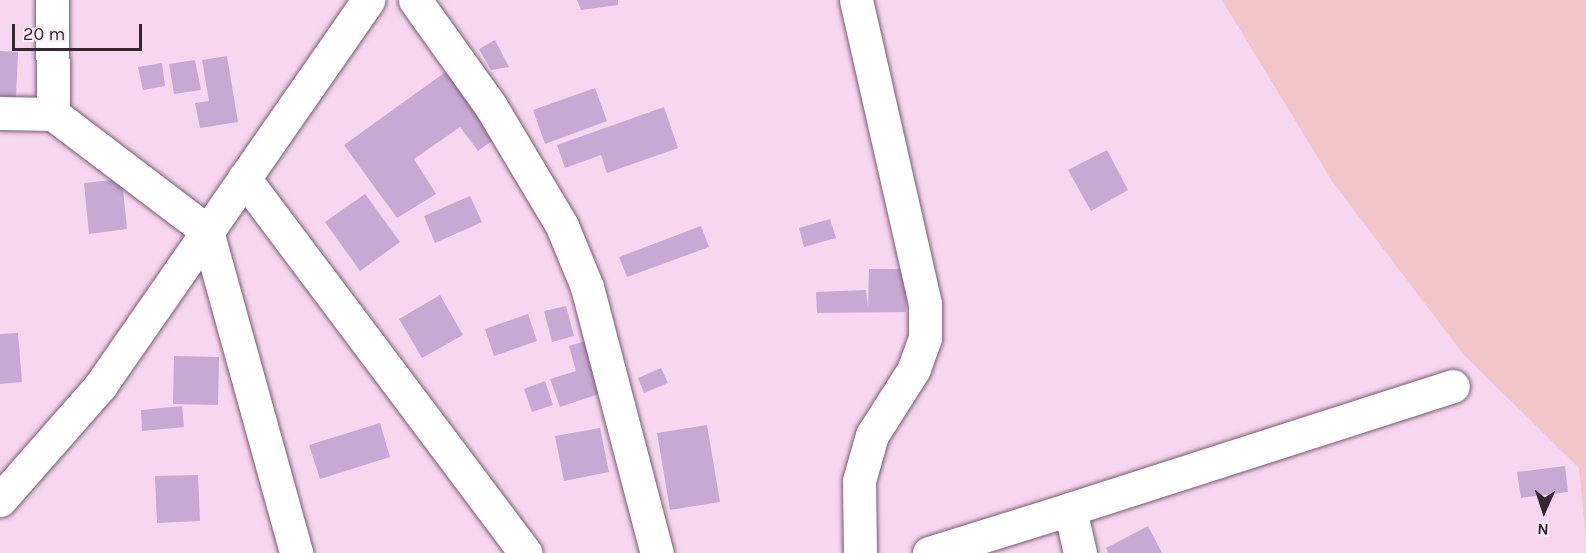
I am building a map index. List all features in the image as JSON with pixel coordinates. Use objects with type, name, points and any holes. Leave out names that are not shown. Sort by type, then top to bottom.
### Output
[{"type":"street","points":[[52,0],[53,114]]},
{"type":"street","points":[[0,500],[100,386],[368,0]]},
{"type":"street","points":[[415,0],[490,105],[562,226],[587,287],[657,553]]},
{"type":"street","points":[[856,0],[925,304],[925,327],[914,369],[872,435],[859,481],[860,553]]},
{"type":"street","points":[[0,113],[53,114],[207,231],[296,553]]},
{"type":"street","points":[[244,178],[526,553]]},
{"type":"street","points":[[929,553],[1453,386]]},
{"type":"street","points":[[1070,509],[1080,553]]},
{"type":"shaded area","points":[[1222,0],[1586,0],[1586,539],[1579,468],[1463,354],[1332,181]]},
{"type":"building","points":[[577,0],[618,0],[618,5],[581,10]]},
{"type":"building","points":[[495,40],[509,67],[491,70],[479,49]]},
{"type":"building","points":[[0,51],[18,52],[16,97],[0,96]]},
{"type":"building","points":[[227,56],[238,122],[200,128],[195,103],[209,101],[202,60]]},
{"type":"building","points":[[195,60],[201,90],[174,94],[169,64]]},
{"type":"building","points":[[162,63],[165,86],[143,90],[138,67]]},
{"type":"building","points":[[451,68],[500,135],[478,151],[460,127],[414,159],[436,194],[397,218],[344,145]]},
{"type":"building","points":[[595,88],[607,121],[545,144],[533,110]]},
{"type":"building","points":[[664,107],[678,148],[607,173],[601,155],[565,168],[557,145]]},
{"type":"building","points":[[1107,150],[1128,190],[1091,211],[1068,170]]},
{"type":"building","points":[[122,179],[127,229],[89,234],[84,183]]},
{"type":"building","points":[[365,194],[400,242],[360,271],[325,222]]},
{"type":"building","points":[[470,196],[482,222],[435,243],[424,216]]},
{"type":"building","points":[[830,219],[836,238],[804,247],[799,228]]},
{"type":"building","points":[[701,226],[709,247],[627,277],[619,257]]},
{"type":"building","points":[[869,269],[907,269],[906,312],[817,313],[816,292],[866,290],[868,307]]},
{"type":"building","points":[[440,295],[463,335],[422,358],[399,319]]},
{"type":"building","points":[[566,306],[574,336],[552,342],[544,311]]},
{"type":"building","points":[[528,314],[537,341],[494,356],[485,329]]},
{"type":"building","points":[[18,333],[22,382],[0,384],[0,334]]},
{"type":"building","points":[[595,338],[611,390],[560,407],[550,379],[576,371],[569,346]]},
{"type":"building","points":[[174,356],[219,357],[218,405],[173,404]]},
{"type":"building","points":[[661,368],[668,383],[644,393],[638,378]]},
{"type":"building","points":[[545,381],[553,405],[532,412],[524,389]]},
{"type":"building","points":[[182,406],[184,427],[142,431],[141,410]]},
{"type":"building","points":[[380,423],[390,457],[320,479],[309,445]]},
{"type":"building","points":[[707,425],[720,502],[670,510],[657,433]]},
{"type":"building","points":[[600,428],[609,472],[564,481],[555,436]]},
{"type":"building","points":[[1565,466],[1568,492],[1521,498],[1517,472]]},
{"type":"building","points":[[198,475],[200,521],[157,523],[155,476]]},
{"type":"building","points":[[1148,526],[1162,553],[1108,553],[1106,548]]}]
